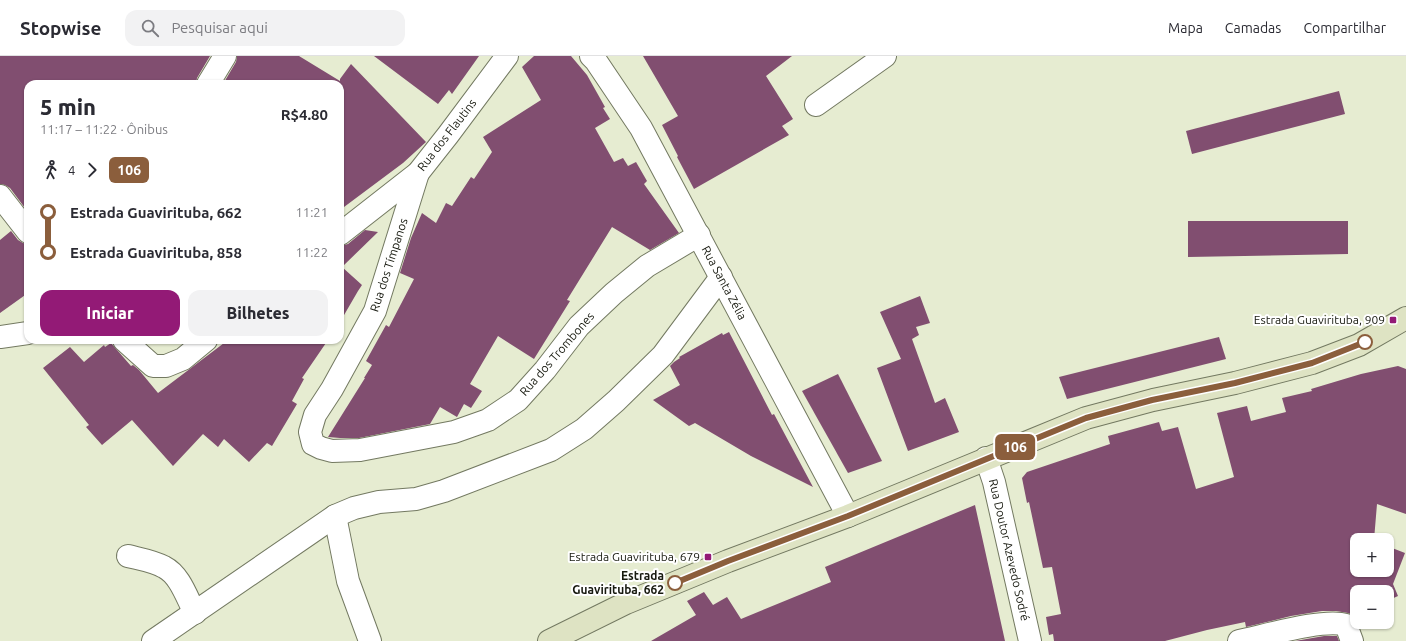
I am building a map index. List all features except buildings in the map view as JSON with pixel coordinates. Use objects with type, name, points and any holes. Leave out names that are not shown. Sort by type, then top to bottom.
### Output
[{"type":"street","points":[[210,80],[225,56]]},
{"type":"street","name":"Rua dos Flautins","points":[[344,231],[418,173],[506,56]]},
{"type":"street","name":"Rua Santa Zélia","points":[[591,56],[596,61],[641,128],[848,516]]},
{"type":"street","points":[[816,105],[885,56]]},
{"type":"street","name":"Rua dos Tímpanos","points":[[315,415],[375,312],[418,173]]},
{"type":"street","points":[[0,196],[24,227]]},
{"type":"street","name":"Rua dos Trombones","points":[[315,415],[310,432],[313,444],[332,451],[360,450],[400,443],[454,432],[488,420],[518,400],[545,370],[579,326],[614,293],[647,266],[699,235]]},
{"type":"street","points":[[153,641],[335,516],[354,508],[379,502],[416,499],[444,491],[552,450],[584,429],[616,401],[663,355],[721,277]]},
{"type":"street","points":[[549,641],[626,603],[728,561],[848,516],[1086,418],[1152,400],[1235,383],[1312,363],[1359,345],[1406,320]]},
{"type":"street","points":[[0,337],[24,334]]},
{"type":"street","points":[[128,344],[152,366],[166,366],[183,359],[201,344]]},
{"type":"street","name":"Rua Doutor Azevedo Sodré","points":[[986,458],[994,482],[1030,641]]},
{"type":"street","points":[[335,516],[348,581],[370,641]]},
{"type":"street","points":[[128,556],[154,562],[166,567],[179,582],[195,613]]},
{"type":"street","points":[[1239,641],[1305,626],[1337,622],[1346,625],[1352,641]]},
{"type":"bus line","name":"106","points":[[675,583],[728,561],[848,516],[1086,418],[1152,400],[1235,383],[1312,363],[1365,342]]},
{"type":"place","name":"Estrada Guavirituba, 909","points":[[1393,320]]},
{"type":"place","name":"Estrada Guavirituba, 679","points":[[708,557]]},
{"type":"place","name":"Estrada Guavirituba, 662","points":[[675,583]]}]
